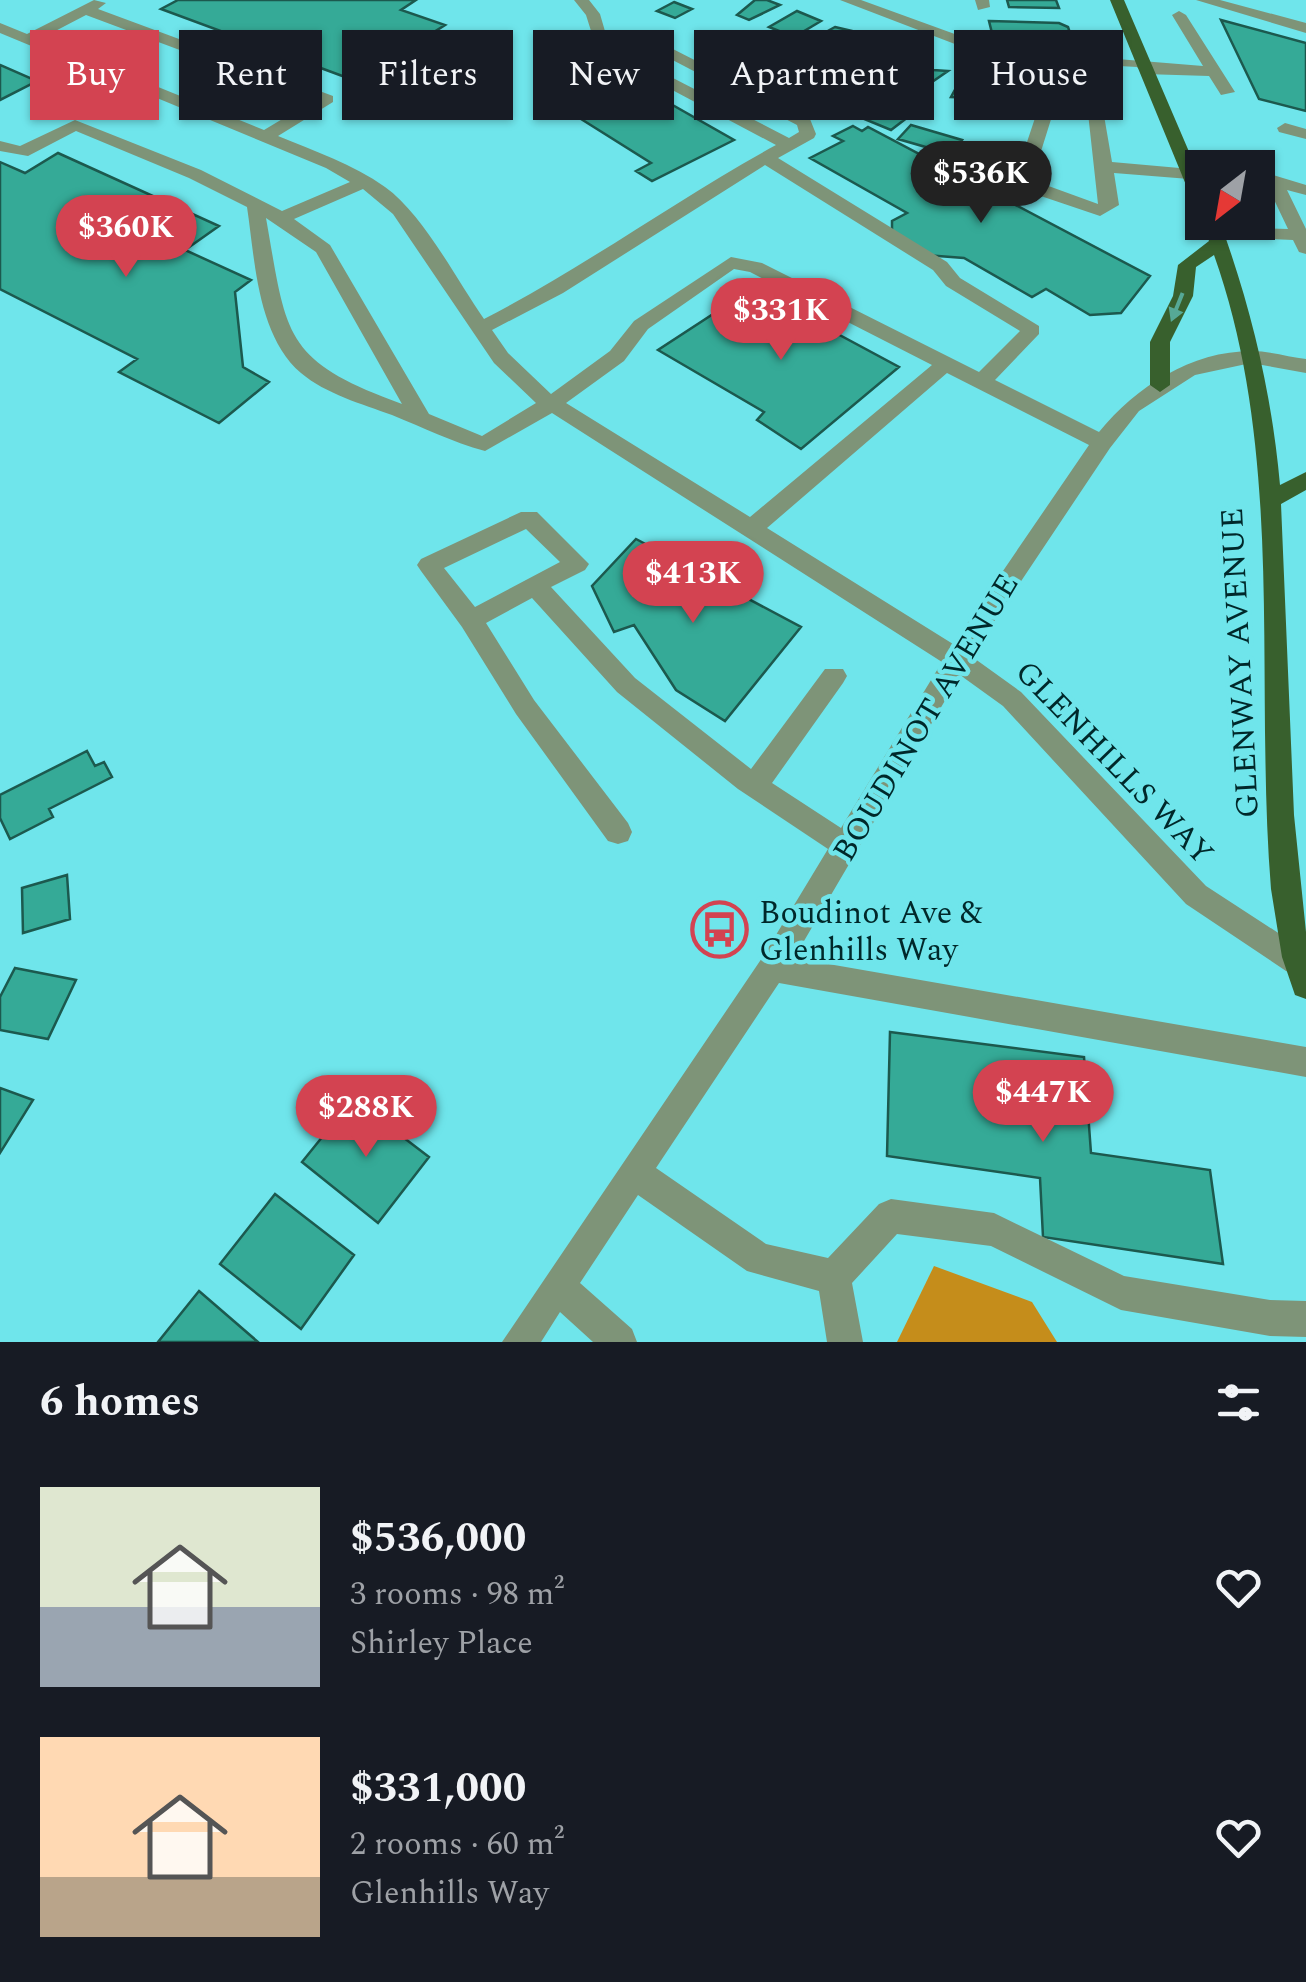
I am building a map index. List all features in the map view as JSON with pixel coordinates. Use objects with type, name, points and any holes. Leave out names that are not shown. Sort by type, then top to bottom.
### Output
[{"type":"main road","points":[[1117,0],[1143,66],[1185,151]]},
{"type":"main road","points":[[1160,385],[1160,342],[1183,296],[1187,265],[1208,240]]},
{"type":"main road","name":"GLENWAY AVENUE","points":[[1218,240],[1238,291],[1252,357],[1277,632],[1280,812],[1301,973]]},
{"type":"main road","points":[[1268,501],[1306,480]]},
{"type":"street","points":[[28,39],[106,0]]},
{"type":"street","points":[[581,0],[593,14],[597,30]]},
{"type":"street","points":[[847,0],[954,41]]},
{"type":"street","points":[[1203,0],[1306,28]]},
{"type":"street","points":[[86,10],[327,99],[265,136]]},
{"type":"street","points":[[1178,15],[1227,92]]},
{"type":"street","name":"GLENHILLS WAY","points":[[0,28],[265,136],[364,182],[399,210],[501,358],[551,404],[957,659],[1012,699],[1196,896],[1301,973]]},
{"type":"street","points":[[481,328],[556,289],[808,134],[804,122],[674,55]]},
{"type":"street","points":[[1123,64],[1214,72]]},
{"type":"street","points":[[674,85],[790,145]]},
{"type":"street","points":[[1043,120],[1023,181],[1100,211],[1110,205],[1098,120]]},
{"type":"street","points":[[0,146],[22,152],[75,125],[195,174],[282,218],[324,248],[421,419]]},
{"type":"street","points":[[1285,128],[1306,134]]},
{"type":"street","points":[[766,158],[940,266],[953,282],[1032,330],[979,384]]},
{"type":"street","points":[[1104,167],[1185,174]]},
{"type":"street","points":[[1275,181],[1306,190]]},
{"type":"street","points":[[282,218],[364,182]]},
{"type":"street","points":[[1275,194],[1303,241]]},
{"type":"street","points":[[254,204],[282,332],[291,352],[308,368],[335,383],[452,435],[485,444],[551,404],[617,356],[641,325],[731,263],[755,267],[979,384],[1102,443]]},
{"type":"street","points":[[1275,238],[1303,241]]},
{"type":"street","points":[[1252,357],[1306,366]]},
{"type":"street","name":"BOUDINOT AVENUE","points":[[520,1342],[772,968],[957,659],[1102,443],[1132,406],[1160,385],[1189,370],[1252,357]]},
{"type":"street","points":[[750,530],[944,366]]},
{"type":"street","points":[[471,620],[577,564],[529,518],[429,565],[471,620],[525,707],[618,832]]},
{"type":"street","points":[[536,585],[626,686],[754,786],[846,847]]},
{"type":"street","points":[[754,786],[834,676]]},
{"type":"street","points":[[772,968],[1306,1062]]},
{"type":"street","points":[[634,1172],[759,1259],[834,1277]]},
{"type":"street","points":[[834,1277],[890,1216],[994,1230],[1120,1293],[1270,1318],[1306,1319]]},
{"type":"street","points":[[834,1277],[845,1342]]},
{"type":"street","points":[[557,1286],[620,1342]]},
{"type":"shaded area","points":[[934,1266],[1032,1302],[1057,1342],[897,1342]]},
{"type":"building","points":[[178,0],[416,0],[401,10],[445,25],[437,30],[342,30],[342,76],[322,68],[322,30],[218,30],[161,9]]},
{"type":"building","points":[[755,0],[780,5],[749,20],[737,15]]},
{"type":"building","points":[[1007,0],[1056,0],[1059,8],[1009,7]]},
{"type":"building","points":[[674,2],[692,9],[675,18],[657,11]]},
{"type":"building","points":[[797,11],[821,21],[806,30],[769,27]]},
{"type":"building","points":[[1221,20],[1306,43],[1306,111],[1259,99]]},
{"type":"building","points":[[989,21],[1059,23],[1069,30],[991,30]]},
{"type":"building","points":[[0,65],[30,78],[30,85],[0,100]]},
{"type":"building","points":[[934,70],[948,71],[934,81]]},
{"type":"building","points":[[674,106],[734,140],[652,181],[636,171],[651,163],[583,120],[674,120]]},
{"type":"building","points":[[867,120],[904,120],[891,130]]},
{"type":"building","points":[[911,125],[962,140],[950,154],[898,139]]},
{"type":"building","points":[[853,126],[862,131],[868,127],[1150,276],[1121,313],[1090,315],[1046,289],[1032,297],[964,258],[925,255],[892,236],[892,221],[907,213],[810,158],[843,141],[833,136]]},
{"type":"building","points":[[58,153],[219,226],[185,250],[251,280],[235,292],[243,367],[269,382],[219,423],[119,372],[137,359],[0,289],[0,162],[25,173]]},
{"type":"building","points":[[780,286],[812,302],[795,311],[899,367],[801,449],[757,420],[764,412],[658,350],[753,288],[767,296]]},
{"type":"building","points":[[636,539],[801,627],[725,721],[676,690],[634,625],[614,632],[592,586]]},
{"type":"building","points":[[87,751],[95,766],[104,762],[112,777],[49,809],[53,817],[10,839],[0,818],[0,795]]},
{"type":"building","points":[[67,875],[70,919],[23,933],[22,888]]},
{"type":"building","points":[[15,968],[76,980],[48,1039],[0,1030],[0,997]]},
{"type":"building","points":[[890,1032],[1084,1057],[1091,1153],[1210,1170],[1223,1264],[1043,1237],[1040,1178],[887,1156]]},
{"type":"building","points":[[0,1088],[33,1100],[0,1153]]},
{"type":"building","points":[[353,1099],[429,1157],[378,1223],[302,1162]]},
{"type":"building","points":[[275,1194],[354,1255],[301,1329],[220,1264]]},
{"type":"building","points":[[199,1291],[258,1342],[158,1342]]},
{"type":"place","name":"Boudinot Ave & Glenhills Way","points":[[720,930]]}]
